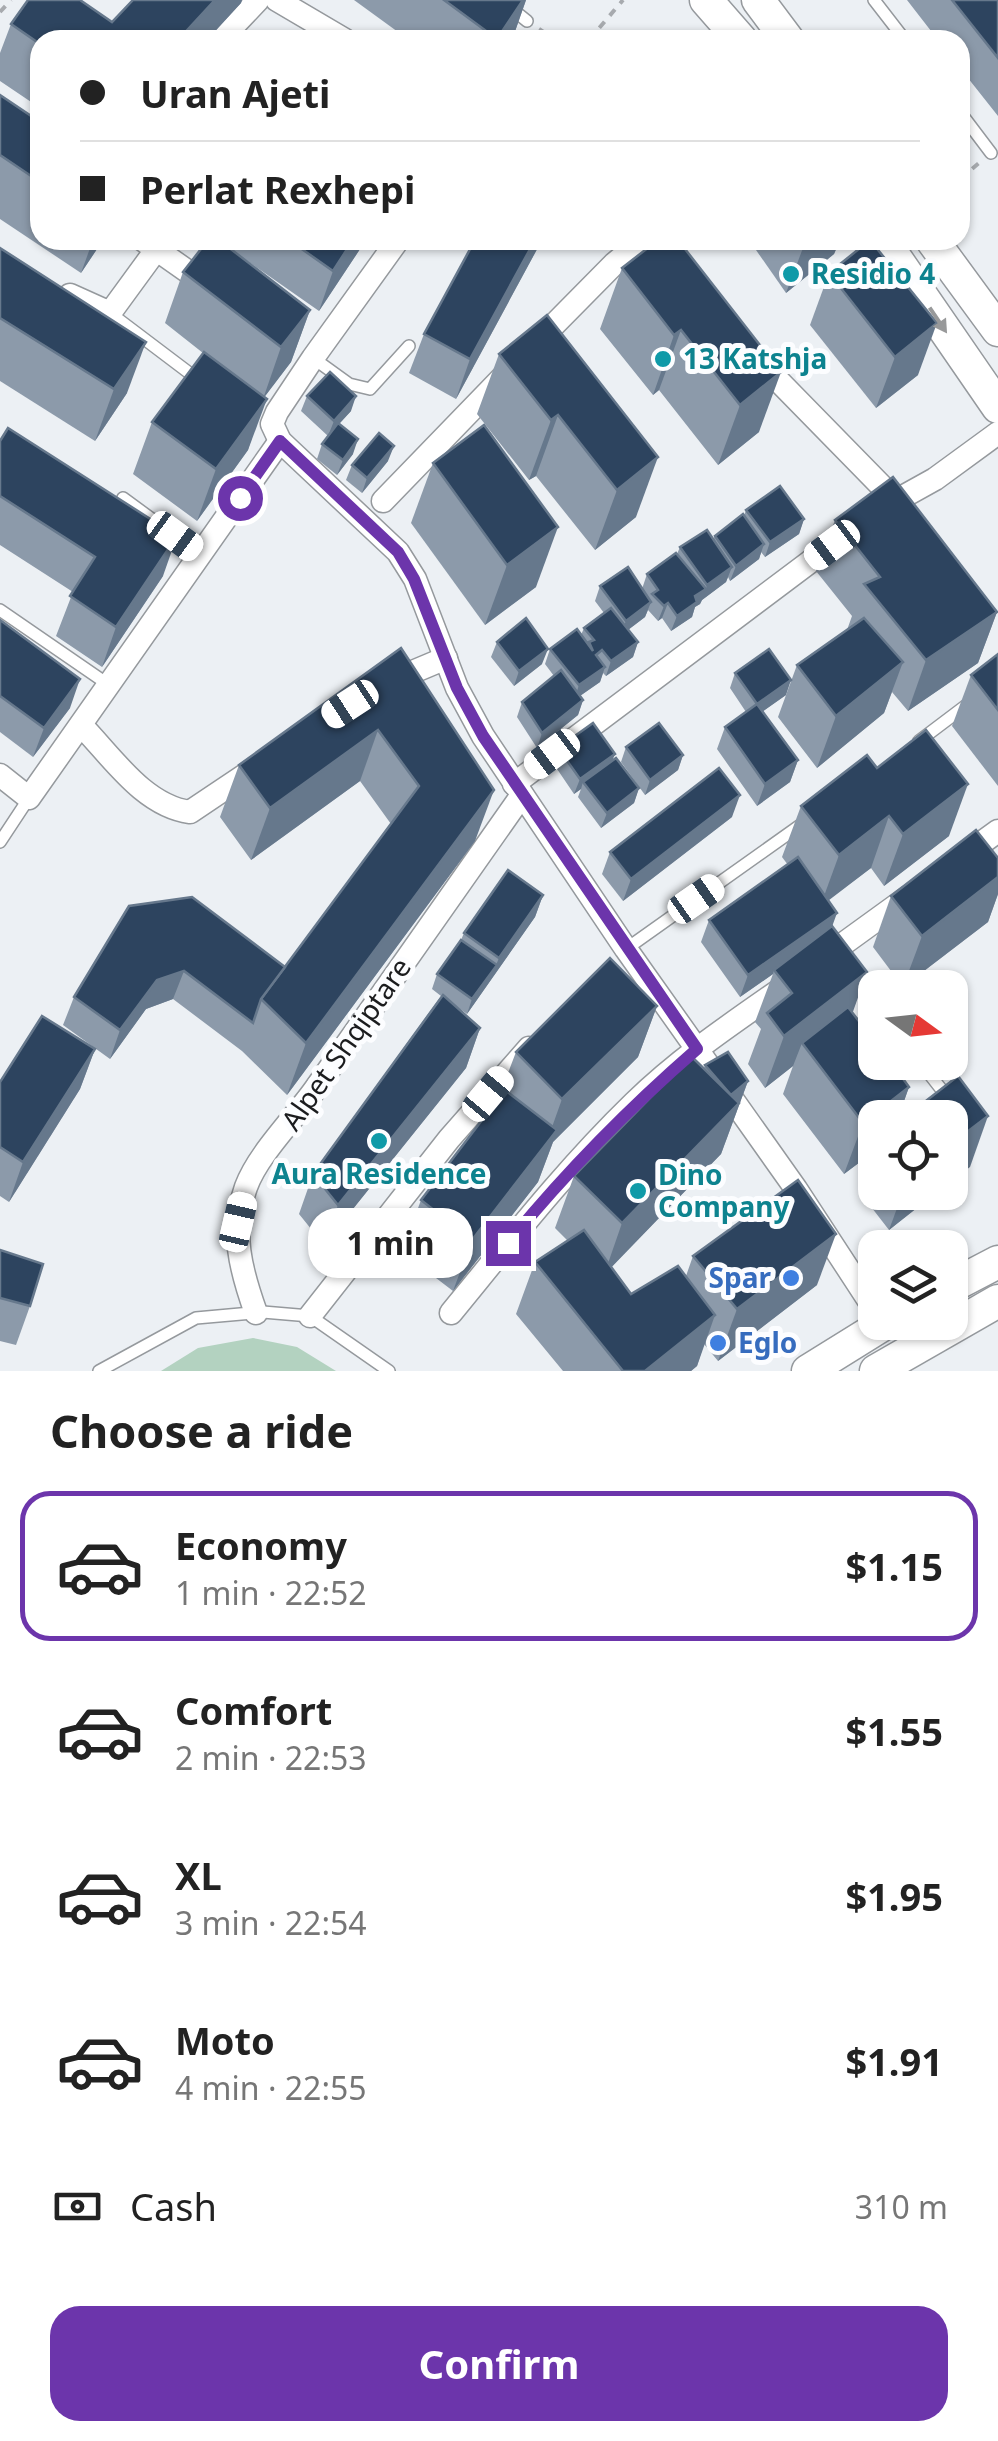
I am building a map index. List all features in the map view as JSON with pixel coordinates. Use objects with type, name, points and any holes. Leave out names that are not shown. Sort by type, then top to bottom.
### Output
[{"type":"main road","points":[[706,0],[732,30]]},
{"type":"main road","points":[[758,0],[780,30]]},
{"type":"main road","points":[[890,250],[998,407]]},
{"type":"main road","points":[[939,250],[998,330]]},
{"type":"main road","points":[[968,1277],[998,1262]]},
{"type":"main road","points":[[887,1368],[998,1301]]},
{"type":"main road","points":[[808,1371],[858,1337]]},
{"type":"street","points":[[230,30],[258,0]]},
{"type":"street","points":[[277,0],[328,30]]},
{"type":"street","points":[[44,278],[92,308],[110,313],[147,250]]},
{"type":"street","points":[[157,250],[219,293]]},
{"type":"street","points":[[0,775],[28,798],[201,555],[276,433],[277,412],[305,352],[390,250]]},
{"type":"street","points":[[383,501],[454,439],[547,346],[600,278],[632,250]]},
{"type":"street","points":[[653,250],[690,286]]},
{"type":"street","points":[[737,337],[915,524]]},
{"type":"street","points":[[276,433],[398,552],[414,579],[474,720],[620,956],[697,1049],[788,1195],[858,1288]]},
{"type":"street","name":"Alpet Shqiptare","points":[[256,1313],[239,1265],[238,1222],[246,1187],[518,789],[894,499],[935,479],[998,433]]},
{"type":"street","points":[[375,688],[446,658]]},
{"type":"street","points":[[81,725],[156,802],[173,810],[190,812],[280,752]]},
{"type":"street","points":[[452,1312],[554,1186],[636,1102],[697,1049],[938,875],[983,852],[998,831]]},
{"type":"street","points":[[310,1316],[449,1138],[542,1036]]},
{"type":"lane","points":[[501,0],[527,21]]},
{"type":"lane","points":[[874,0],[897,30]]},
{"type":"lane","points":[[970,125],[992,153]]},
{"type":"lane","points":[[110,313],[188,372]]},
{"type":"lane","points":[[305,352],[350,384],[370,390],[410,346]]},
{"type":"lane","points":[[123,498],[201,555]]},
{"type":"lane","points":[[0,610],[110,685]]},
{"type":"lane","points":[[902,753],[985,691]]},
{"type":"lane","points":[[0,842],[28,798]]},
{"type":"lane","points":[[620,956],[808,820]]},
{"type":"lane","points":[[834,950],[858,981]]},
{"type":"lane","points":[[934,1080],[945,1094]]},
{"type":"lane","points":[[99,1371],[196,1318],[256,1313],[310,1316],[388,1371]]},
{"type":"path","points":[[0,12],[11,0]]},
{"type":"path","points":[[598,30],[623,0]]},
{"type":"path","points":[[970,170],[992,153]]},
{"type":"green space","points":[[253,1338],[297,1347],[336,1371],[161,1371],[198,1348]]},
{"type":"building","points":[[28,0],[80,0],[112,22],[133,0],[215,0],[187,30],[30,30],[30,37],[11,24]]},
{"type":"building","points":[[444,0],[523,0],[503,30],[485,30]]},
{"type":"building","points":[[952,0],[998,0],[998,58]]},
{"type":"building","points":[[0,95],[30,115],[30,175],[0,155]]},
{"type":"building","points":[[0,248],[146,342],[114,389],[0,318]]},
{"type":"building","points":[[200,250],[232,250],[310,310],[281,347],[183,272]]},
{"type":"building","points":[[303,250],[347,250],[333,271]]},
{"type":"building","points":[[470,250],[530,250],[470,359],[424,334]]},
{"type":"building","points":[[645,250],[686,250],[781,372],[740,405],[681,330],[674,335],[622,268]]},
{"type":"building","points":[[858,250],[878,250],[937,323],[895,357],[829,273]]},
{"type":"building","points":[[547,315],[658,457],[617,490],[558,415],[551,420],[499,354]]},
{"type":"building","points":[[204,352],[267,399],[216,469],[152,422]]},
{"type":"building","points":[[330,372],[356,396],[334,421],[307,396]]},
{"type":"building","points":[[338,423],[358,439],[343,460],[322,444]]},
{"type":"building","points":[[484,425],[558,527],[507,565],[433,463]]},
{"type":"building","points":[[8,428],[177,536],[116,627],[70,596],[95,557],[0,496],[0,441]]},
{"type":"building","points":[[379,433],[394,446],[367,478],[352,465]]},
{"type":"building","points":[[893,477],[997,612],[926,660],[864,584],[880,577],[835,520]]},
{"type":"building","points":[[780,486],[804,519],[770,542],[746,510]]},
{"type":"building","points":[[743,514],[764,544],[736,566],[715,536]]},
{"type":"building","points":[[707,530],[732,567],[707,585],[680,547]]},
{"type":"building","points":[[676,553],[706,589],[695,596],[697,602],[677,616],[668,603],[664,606],[652,594],[658,590],[647,574]]},
{"type":"building","points":[[628,567],[651,602],[626,621],[600,586]]},
{"type":"building","points":[[611,608],[638,642],[611,661],[602,650],[596,655],[605,667],[579,685],[550,649],[577,629],[593,651],[589,642],[594,640],[584,628]]},
{"type":"building","points":[[526,618],[548,649],[519,671],[497,642]]},
{"type":"building","points":[[864,618],[903,662],[836,716],[797,665]]},
{"type":"building","points":[[0,620],[80,679],[44,728],[0,696]]},
{"type":"building","points":[[401,648],[494,790],[306,1043],[261,999],[419,786],[378,730],[270,808],[239,765]]},
{"type":"building","points":[[769,649],[791,680],[757,704],[735,673]]},
{"type":"building","points":[[998,654],[998,710],[971,675]]},
{"type":"building","points":[[561,670],[583,700],[542,733],[522,702]]},
{"type":"building","points":[[757,704],[798,760],[765,784],[725,727]]},
{"type":"building","points":[[593,723],[615,754],[580,779],[558,748]]},
{"type":"building","points":[[659,723],[683,755],[650,780],[626,747]]},
{"type":"building","points":[[926,730],[968,784],[903,834],[889,816],[839,855],[801,806],[867,755],[877,768]]},
{"type":"building","points":[[616,758],[639,788],[607,813],[583,782]]},
{"type":"building","points":[[719,768],[740,795],[631,879],[610,852]]},
{"type":"building","points":[[976,830],[998,858],[998,877],[922,936],[891,896]]},
{"type":"building","points":[[798,857],[837,913],[748,975],[709,920]]},
{"type":"building","points":[[508,870],[543,895],[499,958],[464,933]]},
{"type":"building","points":[[192,897],[285,967],[261,999],[253,1023],[184,971],[157,980],[120,1030],[74,997],[129,906]]},
{"type":"building","points":[[832,926],[865,970],[858,970],[858,979],[784,1036],[767,1013],[792,993],[774,970]]},
{"type":"building","points":[[461,940],[497,965],[472,999],[437,974]]},
{"type":"building","points":[[610,958],[657,1006],[562,1099],[516,1052]]},
{"type":"building","points":[[443,995],[480,1028],[338,1205],[313,1174]]},
{"type":"building","points":[[848,1007],[858,1020],[858,1080],[904,1080],[909,1087],[892,1100],[858,1100],[858,1116],[802,1043]]},
{"type":"building","points":[[42,1016],[95,1049],[23,1162],[0,1147],[0,1082]]},
{"type":"building","points":[[728,1052],[748,1081],[731,1095],[705,1065]]},
{"type":"building","points":[[691,1056],[739,1103],[622,1223],[574,1176]]},
{"type":"building","points":[[953,1080],[961,1080],[988,1116],[968,1131],[968,1100],[927,1100]]},
{"type":"building","points":[[505,1090],[557,1130],[472,1240],[421,1200]]},
{"type":"building","points":[[798,1180],[836,1234],[737,1309],[693,1256]]},
{"type":"building","points":[[584,1230],[631,1294],[678,1266],[715,1315],[645,1371],[623,1371],[535,1262]]},
{"type":"building","points":[[0,1250],[43,1264],[30,1306],[0,1298]]},
{"type":"place","name":"Residio 4","points":[[791,274]]},
{"type":"place","name":"13 Katshja","points":[[663,359]]},
{"type":"place","name":"Aura Residence","points":[[379,1141]]},
{"type":"place","name":"Dino Company","points":[[638,1191]]},
{"type":"place","name":"Spar","points":[[791,1278]]},
{"type":"place","name":"Eglo","points":[[718,1343]]},
{"type":"route","points":[[240,498],[280,441],[398,552],[414,579],[457,688],[483,736],[697,1049],[608,1130],[554,1186],[508,1243]]}]
